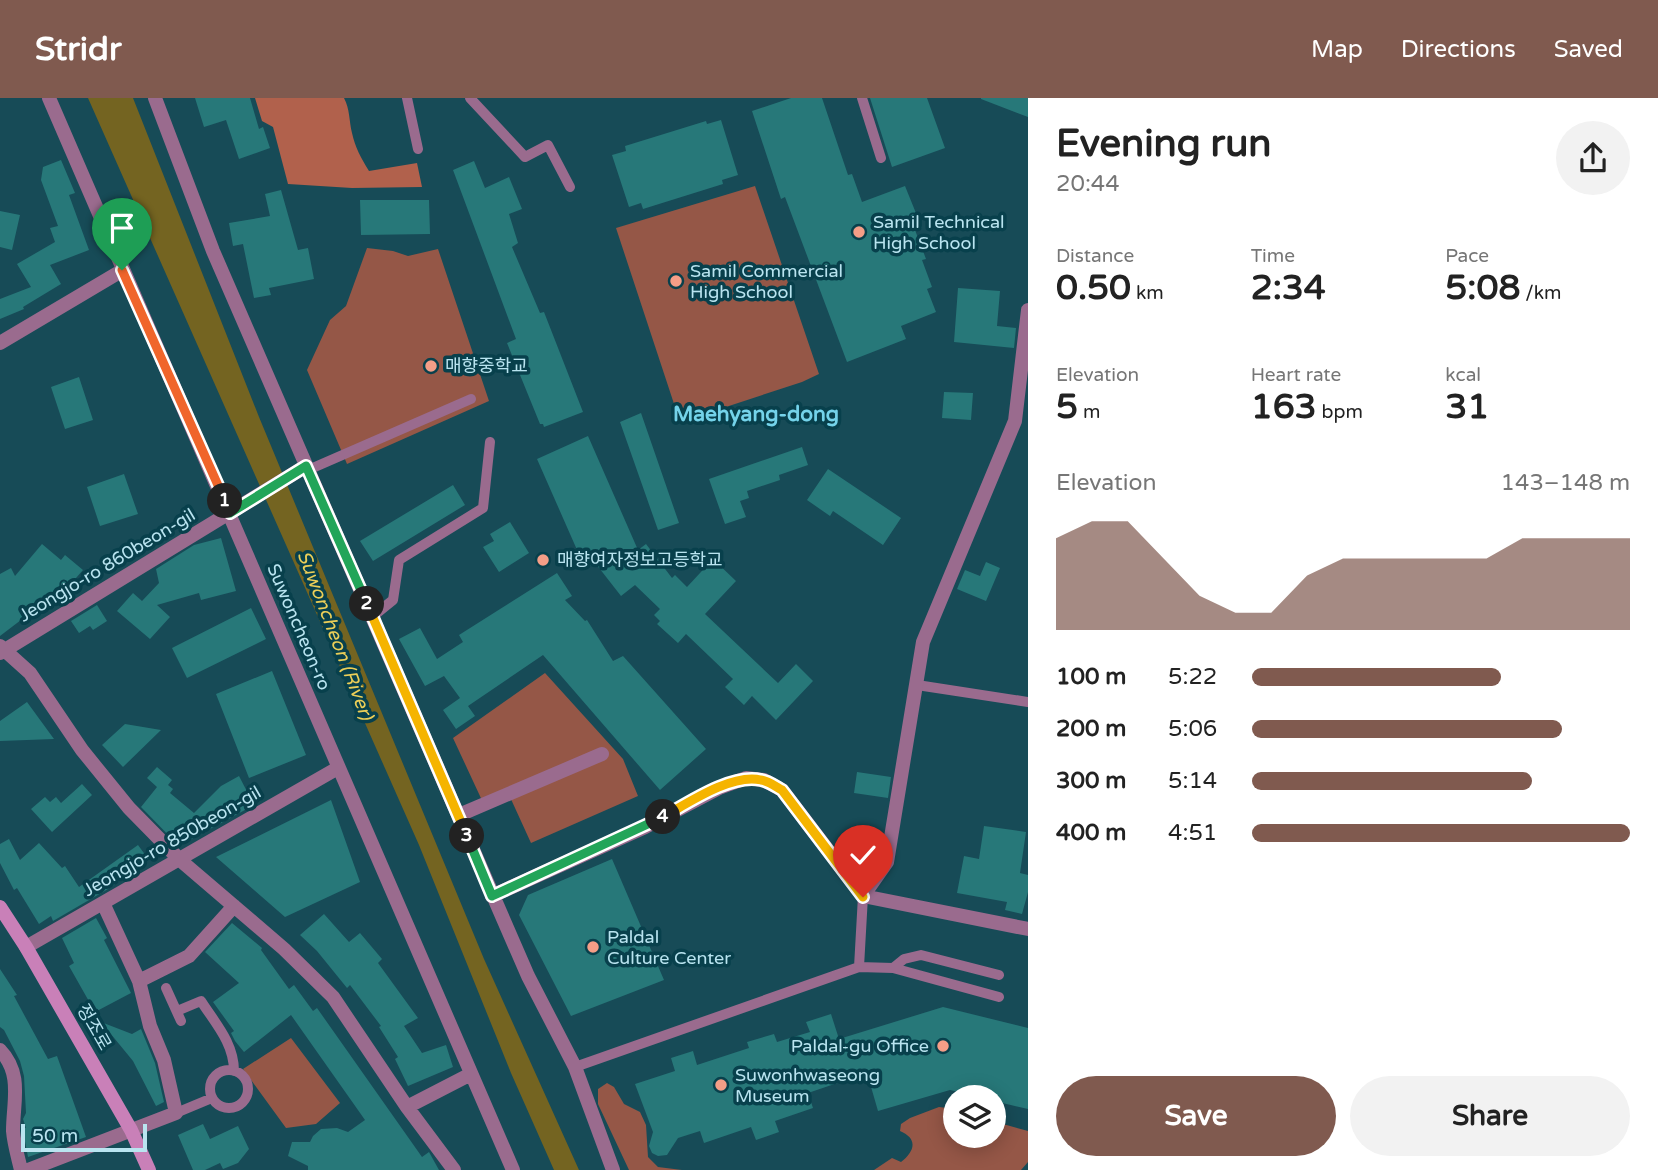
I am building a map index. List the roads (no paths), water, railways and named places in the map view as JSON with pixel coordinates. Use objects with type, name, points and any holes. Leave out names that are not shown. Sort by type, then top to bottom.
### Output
[{"type":"street","name":"Suwoncheon-ro","points":[[49,98],[513,1170]]},
{"type":"street","points":[[155,98],[213,251],[305,468],[528,976],[575,1067],[613,1170]]},
{"type":"street","points":[[0,343],[122,270]]},
{"type":"street","points":[[863,897],[887,862],[923,642],[1022,422],[1028,310]]},
{"type":"street","name":"Jeongjo-ro 860beon-gil","points":[[1,649],[305,468]]},
{"type":"street","points":[[1,649],[30,673],[82,750],[129,808],[180,860],[284,949],[333,997],[407,1107],[454,1170]]},
{"type":"street","points":[[458,815],[602,754]]},
{"type":"street","name":"Jeongjo-ro 850beon-gil","points":[[26,947],[338,768]]},
{"type":"street","points":[[492,896],[646,827],[698,797],[746,778],[764,780],[782,790],[863,897],[1028,929]]},
{"type":"street","points":[[28,1170],[176,1113],[164,1060],[150,1026],[139,981],[103,903]]},
{"type":"street","points":[[139,981],[188,956],[234,906]]},
{"type":"street","name":"정조로","points":[[0,907],[26,947],[131,1130],[149,1170]]},
{"type":"street","points":[[0,1050],[6,1056],[17,1082],[13,1133],[21,1170]]},
{"type":"street","points":[[407,1107],[471,1074]]},
{"type":"lane","points":[[407,98],[418,149]]},
{"type":"lane","points":[[470,98],[525,157],[548,145],[569,187]]},
{"type":"lane","points":[[862,98],[881,158]]},
{"type":"lane","points":[[305,468],[471,399]]},
{"type":"lane","points":[[372,617],[393,600],[399,560],[484,508],[490,442]]},
{"type":"lane","points":[[917,685],[1028,702]]},
{"type":"lane","points":[[859,967],[863,897]]},
{"type":"lane","points":[[893,968],[904,959],[921,955],[999,975]]},
{"type":"lane","points":[[575,1067],[859,967],[893,968],[999,998]]},
{"type":"lane","points":[[166,988],[179,1016],[201,1001],[225,1036],[234,1070]]},
{"type":"lane","points":[[234,1070],[240,1073],[247,1083],[248,1090],[244,1101],[239,1105],[227,1108],[212,1098],[210,1086],[221,1071],[234,1070]]},
{"type":"lane","points":[[176,1113],[212,1098]]},
{"type":"water","name":"Suwoncheon (River)","points":[[88,98],[133,98],[259,417],[484,959],[579,1170],[554,1170],[511,1073],[419,845]]},
{"type":"place","name":"Samil Technical High School","points":[[859,232]]},
{"type":"place","name":"Samil Commercial High School","points":[[676,281]]},
{"type":"place","name":"매향중학교","points":[[431,366]]},
{"type":"place","name":"매향여자정보고등학교","points":[[543,560]]},
{"type":"place","name":"Paldal Culture Center","points":[[593,947]]},
{"type":"place","name":"Paldal-gu Office","points":[[943,1046]]},
{"type":"place","name":"Suwonhwaseong Museum","points":[[721,1085]]},
{"type":"district","name":"Maehyang-dong","points":[[756,414]]}]
